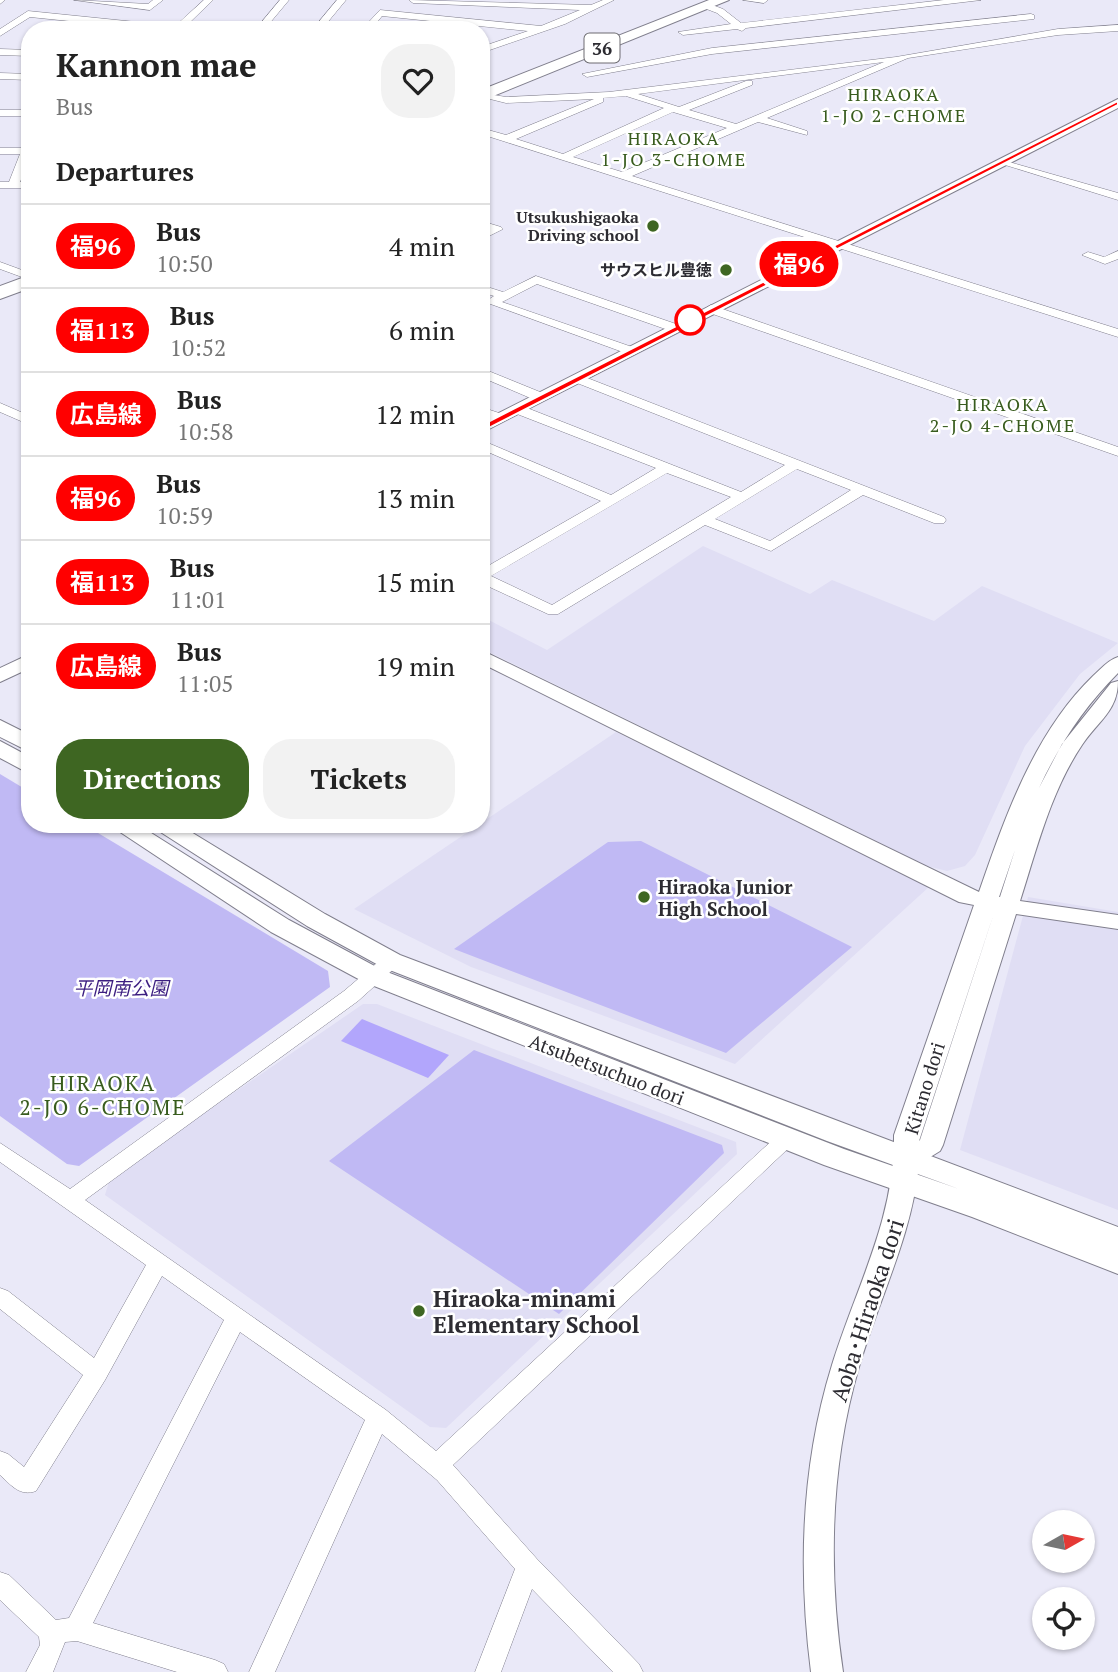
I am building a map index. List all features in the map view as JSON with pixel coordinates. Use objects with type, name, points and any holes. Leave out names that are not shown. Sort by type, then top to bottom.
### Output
[{"type":"highway","name":"36","points":[[490,93],[715,3]]},
{"type":"highway","points":[[0,293],[21,283]]},
{"type":"main road","points":[[0,727],[21,740]]},
{"type":"main road","points":[[0,748],[21,761]]},
{"type":"main road","name":"Atsubetsuchuo dori","points":[[134,833],[280,926],[786,1139],[908,1171],[1118,1239]]},
{"type":"main road","name":"Atsubetsuchuo dori","points":[[175,833],[316,920],[382,969],[837,1135],[908,1171],[1118,1262]]},
{"type":"street","points":[[78,0],[150,7],[159,0]]},
{"type":"street","points":[[186,21],[209,0]]},
{"type":"street","points":[[267,21],[285,0]]},
{"type":"street","points":[[323,21],[342,0]]},
{"type":"street","points":[[414,0],[592,8]]},
{"type":"street","points":[[490,47],[610,0]]},
{"type":"street","points":[[747,0],[764,0]]},
{"type":"street","points":[[682,32],[889,5],[977,0]]},
{"type":"street","points":[[440,18],[450,1]]},
{"type":"street","points":[[715,3],[761,46]]},
{"type":"street","points":[[889,5],[919,30]]},
{"type":"street","points":[[374,21],[380,13],[468,21]]},
{"type":"street","points":[[0,33],[28,14],[90,21]]},
{"type":"street","points":[[587,74],[761,46],[1031,17]]},
{"type":"street","points":[[490,23],[541,29]]},
{"type":"street","points":[[978,23],[1001,40]]},
{"type":"street","points":[[490,97],[506,100],[608,95],[906,56],[1082,29],[1118,28]]},
{"type":"street","points":[[490,40],[505,42]]},
{"type":"street","points":[[0,52],[21,53]]},
{"type":"street","points":[[622,176],[906,56]]},
{"type":"street","points":[[564,158],[676,109],[754,81],[760,75]]},
{"type":"street","points":[[0,76],[21,76]]},
{"type":"street","points":[[0,85],[15,76]]},
{"type":"street","points":[[624,93],[737,128]]},
{"type":"street","points":[[506,139],[608,95]]},
{"type":"street","points":[[490,423],[1118,103]]},
{"type":"street","points":[[0,113],[21,113]]},
{"type":"street","points":[[758,119],[803,132]]},
{"type":"street","points":[[490,134],[1118,333]]},
{"type":"street","points":[[0,151],[21,154]]},
{"type":"street","points":[[1006,162],[1118,197]]},
{"type":"street","points":[[13,185],[21,168]]},
{"type":"street","points":[[0,186],[21,185]]},
{"type":"street","points":[[1087,255],[1105,261],[1118,254]]},
{"type":"street","points":[[0,265],[21,275]]},
{"type":"street","points":[[631,351],[491,302],[536,280],[675,327]]},
{"type":"street","points":[[490,291],[504,296]]},
{"type":"street","points":[[711,309],[1118,452]]},
{"type":"street","points":[[490,376],[540,397]]},
{"type":"street","points":[[577,378],[939,520]]},
{"type":"street","points":[[0,407],[21,417]]},
{"type":"street","points":[[517,409],[742,497]]},
{"type":"street","points":[[490,414],[500,418]]},
{"type":"street","points":[[490,448],[612,501]]},
{"type":"street","points":[[490,581],[553,611],[796,464]]},
{"type":"street","points":[[490,572],[667,467]]},
{"type":"street","points":[[704,520],[771,547],[861,490]]},
{"type":"street","points":[[490,660],[967,897],[1118,922]]},
{"type":"street","name":"Kitano dori","points":[[996,903],[1017,810],[1054,741],[1091,690],[1118,663]]},
{"type":"street","points":[[0,676],[21,665]]},
{"type":"street","name":"Kitano dori","points":[[908,1171],[906,1135],[996,903],[1072,744],[1118,687]]},
{"type":"street","points":[[1096,919],[1118,913]]},
{"type":"street","points":[[71,1199],[351,996],[382,969]]},
{"type":"street","points":[[437,1465],[786,1139]]},
{"type":"street","points":[[0,1151],[378,1417],[437,1465],[528,1567],[629,1672]]},
{"type":"street","name":"Aoba･Hiraoka dori","points":[[827,1672],[820,1591],[821,1520],[831,1419],[845,1366],[899,1216],[908,1171]]},
{"type":"street","points":[[0,1461],[27,1483],[97,1373],[159,1261]]},
{"type":"street","points":[[0,1297],[97,1373]]},
{"type":"street","points":[[78,1629],[236,1318]]},
{"type":"street","points":[[262,1672],[378,1417]]},
{"type":"street","points":[[488,1672],[528,1567]]},
{"type":"street","points":[[0,1583],[51,1632],[53,1646],[39,1672]]},
{"type":"street","points":[[51,1632],[78,1629],[215,1672]]},
{"type":"shaded area","points":[[703,546],[810,594],[832,580],[934,621],[982,586],[1118,643],[1080,674],[1025,746],[975,855],[965,866],[947,871],[927,866],[490,652],[490,621],[547,650]]},
{"type":"shaded area","name":"Hiraoka Junior High School","points":[[616,732],[930,886],[735,1064],[471,967],[354,909],[466,833],[490,833],[490,817]]},
{"type":"shaded area","points":[[1028,897],[1118,912],[1118,1210],[960,1150]]},
{"type":"shaded area","name":"Hiraoka-minami Elementary School","points":[[363,1004],[377,1004],[736,1142],[737,1154],[446,1428],[430,1427],[105,1195],[110,1178]]},
{"type":"shaded area","points":[[362,1019],[449,1055],[428,1078],[341,1041]]},
{"type":"green space","name":"平岡南公園","points":[[0,774],[21,787],[21,833],[98,833],[328,971],[330,987],[79,1166],[67,1164],[0,1116]]},
{"type":"green space","points":[[641,841],[852,947],[726,1053],[454,949],[608,842]]},
{"type":"green space","points":[[474,1050],[722,1145],[724,1153],[559,1314],[329,1161]]},
{"type":"bus line","name":"福96","points":[[490,423],[1118,103]]},
{"type":"place","name":"Utsukushigaoka Driving school","points":[[653,226]]},
{"type":"place","name":"サウスヒル豊徳","points":[[726,270]]},
{"type":"place","name":"Hiraoka Junior High School","points":[[644,897]]},
{"type":"place","name":"Hiraoka-minami Elementary School","points":[[419,1311]]},
{"type":"district","name":"HIRAOKA 1-JO 2-CHOME","points":[[894,104]]},
{"type":"district","name":"HIRAOKA 1-JO 3-CHOME","points":[[674,148]]},
{"type":"district","name":"HIRAOKA 2-JO 4-CHOME","points":[[1003,414]]},
{"type":"district","name":"HIRAOKA 2-JO 6-CHOME","points":[[103,1095]]}]
